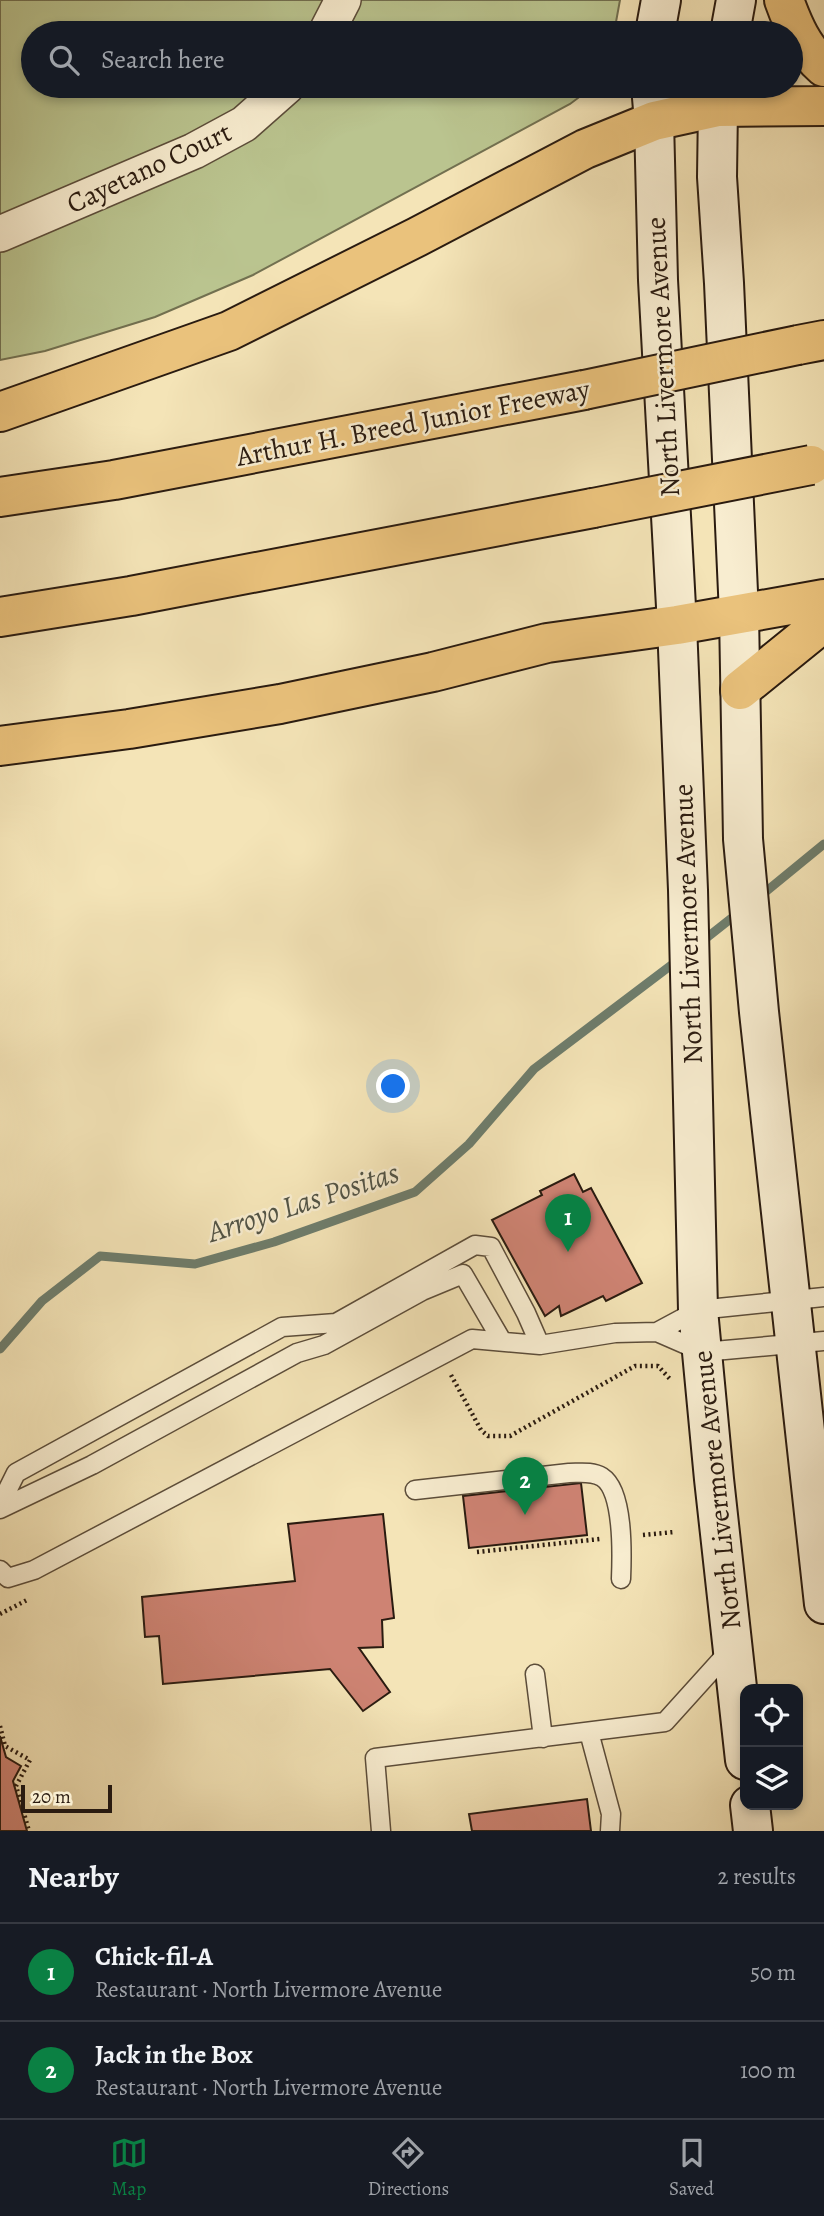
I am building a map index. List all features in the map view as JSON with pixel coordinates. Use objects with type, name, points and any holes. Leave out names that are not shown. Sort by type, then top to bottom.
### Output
[{"type":"highway","points":[[785,0],[792,21]]},
{"type":"highway","points":[[803,41],[813,58],[824,67]]},
{"type":"highway","points":[[0,412],[229,331],[417,237],[584,149],[652,103],[709,98]]},
{"type":"highway","points":[[732,98],[824,106]]},
{"type":"highway","name":"Arthur H. Breed Junior Freeway","points":[[0,497],[127,478],[584,390],[811,343]]},
{"type":"highway","points":[[0,617],[131,596],[818,464]]},
{"type":"highway","points":[[0,746],[129,729],[280,704],[433,673],[547,643],[677,625],[824,599]]},
{"type":"highway","points":[[740,690],[824,622]]},
{"type":"main road","points":[[657,21],[661,0]]},
{"type":"main road","points":[[732,21],[736,0]]},
{"type":"main road","name":"North Livermore Avenue","points":[[720,98],[717,177],[739,614],[743,839],[759,1012],[808,1298],[824,1604]]},
{"type":"main road","name":"North Livermore Avenue","points":[[652,103],[688,890],[698,1310],[743,1747]]},
{"type":"main road","points":[[751,1810],[753,1831]]},
{"type":"street","points":[[332,21],[343,0]]},
{"type":"street","name":"Cayetano Court","points":[[0,234],[194,151],[244,124],[273,98]]},
{"type":"lane","points":[[0,1507],[16,1473],[28,1466],[282,1327],[336,1323],[475,1245],[491,1247],[540,1345]]},
{"type":"lane","points":[[0,1507],[92,1465],[297,1353],[324,1345],[422,1291],[463,1274],[502,1341]]},
{"type":"lane","points":[[657,1332],[698,1310],[808,1298]]},
{"type":"lane","points":[[0,1570],[8,1578],[34,1570],[472,1339],[540,1345],[615,1333],[657,1332],[703,1352],[809,1343]]},
{"type":"lane","points":[[415,1490],[569,1473],[600,1476],[609,1484],[615,1496],[621,1579]]},
{"type":"lane","points":[[381,1831],[375,1758],[665,1722],[732,1648]]},
{"type":"lane","points":[[535,1674],[543,1738]]},
{"type":"lane","points":[[589,1732],[611,1814],[610,1831]]},
{"type":"path","points":[[447,1370],[481,1430],[488,1436],[510,1436],[635,1366],[659,1366],[675,1384]]},
{"type":"path","points":[[477,1552],[674,1532]]},
{"type":"path","points":[[0,1614],[36,1595]]},
{"type":"path","points":[[0,1726],[5,1746],[30,1760],[16,1786],[29,1831]]},
{"type":"green space","points":[[0,0],[620,0],[616,21],[21,21],[21,98],[578,98],[253,275],[155,317],[45,351],[0,360]]},
{"type":"building","points":[[574,1174],[583,1192],[591,1188],[642,1283],[606,1301],[603,1296],[561,1316],[559,1306],[545,1316],[492,1220],[542,1195],[540,1191]]},
{"type":"building","points":[[581,1483],[587,1535],[469,1548],[463,1496]]},
{"type":"building","points":[[383,1514],[394,1618],[382,1620],[383,1647],[359,1648],[390,1692],[363,1711],[330,1669],[163,1684],[159,1636],[145,1637],[142,1597],[295,1581],[288,1524]]},
{"type":"building","points":[[0,1736],[6,1757],[21,1766],[13,1781],[27,1831],[0,1831]]},
{"type":"building","points":[[587,1799],[591,1831],[472,1831],[469,1814]]},
{"type":"waterway","name":"Arroyo Las Positas","points":[[758,898],[824,844]]},
{"type":"waterway","name":"Arroyo Las Positas","points":[[700,943],[738,913]]},
{"type":"waterway","name":"Arroyo Las Positas","points":[[0,1349],[42,1301],[100,1256],[195,1264],[274,1242],[415,1192],[469,1144],[534,1069],[678,960]]},
{"type":"place","name":"Chick-fil-A","points":[[568,1252]]},
{"type":"place","name":"Jack in the Box","points":[[525,1515]]}]
